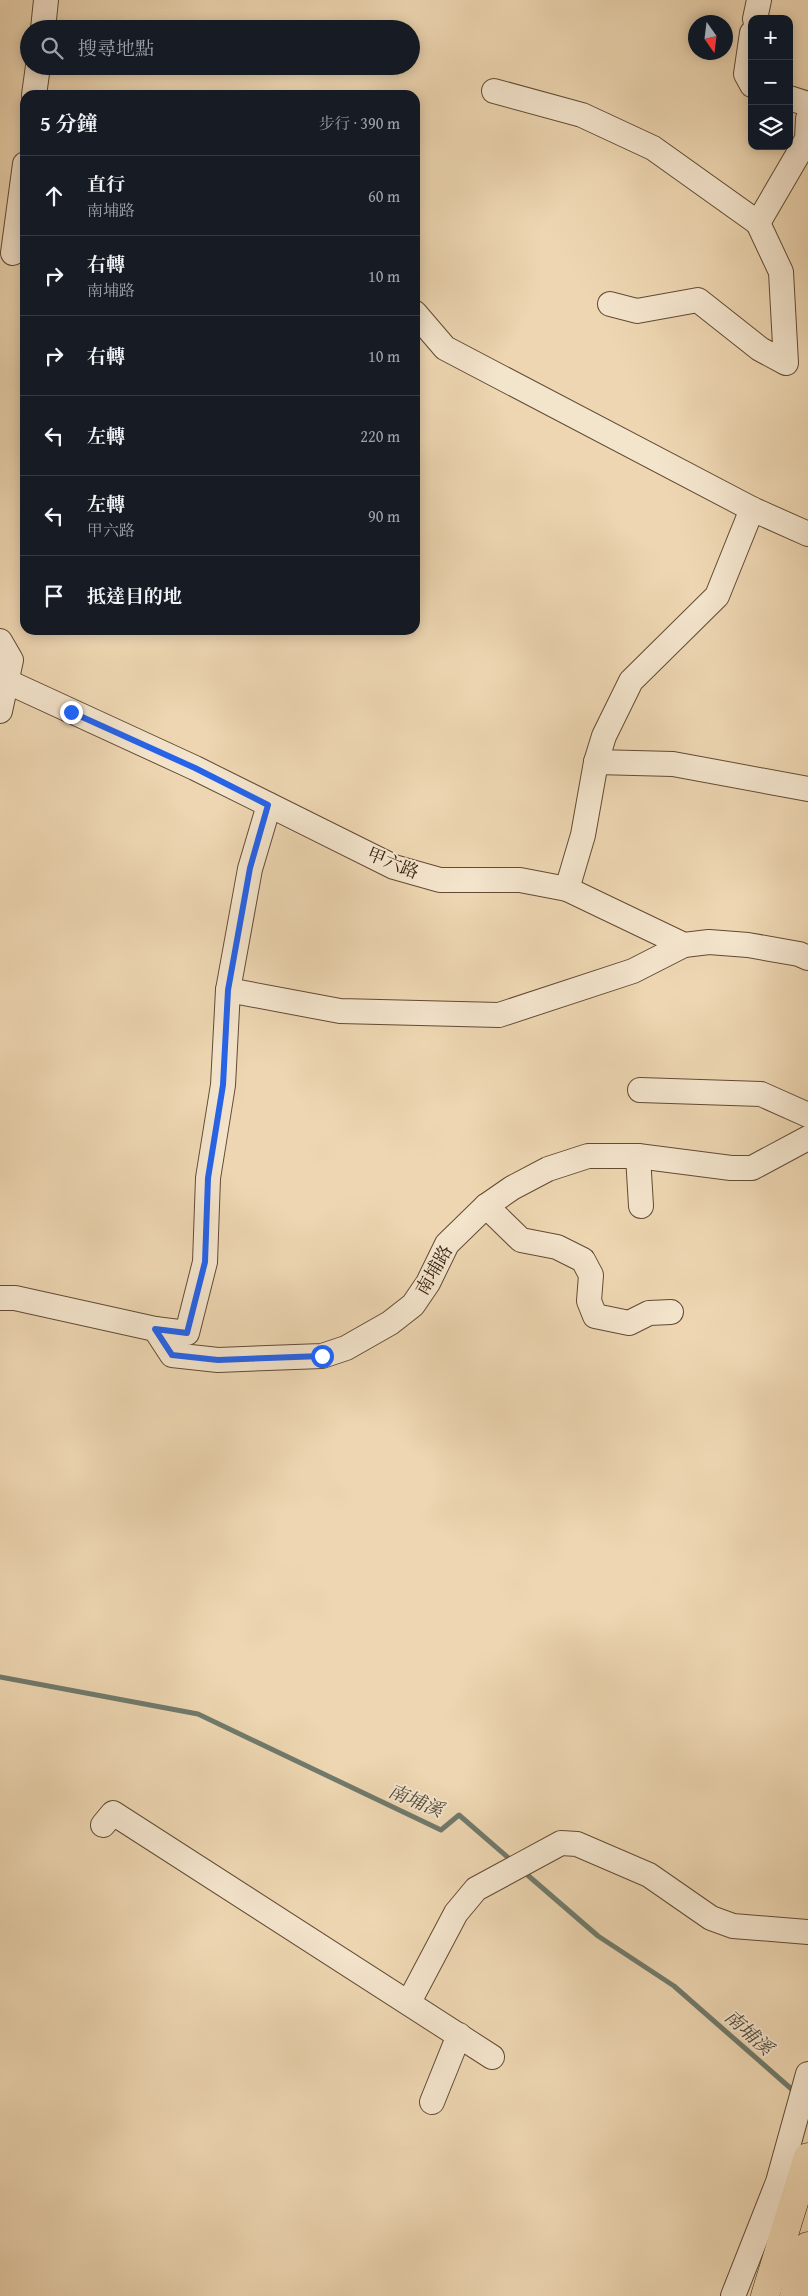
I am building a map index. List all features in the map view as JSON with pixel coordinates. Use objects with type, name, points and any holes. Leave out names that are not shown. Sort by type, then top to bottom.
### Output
[{"type":"highway","points":[[765,2296],[808,2157]]},
{"type":"highway","points":[[794,2296],[808,2246]]},
{"type":"street","points":[[44,20],[46,0]]},
{"type":"street","points":[[756,15],[759,0]]},
{"type":"street","points":[[748,60],[746,74],[748,78]]},
{"type":"street","points":[[35,90],[37,75]]},
{"type":"street","points":[[494,91],[582,115],[653,148],[758,223],[781,272],[786,363],[760,349],[698,300],[637,311],[610,304]]},
{"type":"street","points":[[793,99],[808,104]]},
{"type":"street","points":[[758,223],[807,139],[808,119]]},
{"type":"street","points":[[13,253],[20,201]]},
{"type":"street","points":[[420,319],[445,348],[752,509],[808,534]]},
{"type":"street","points":[[567,889],[583,835],[596,762],[604,736],[631,681],[717,596],[752,509]]},
{"type":"street","points":[[0,641],[10,660],[3,681],[0,711]]},
{"type":"street","name":"甲六路","points":[[3,681],[268,805],[394,867],[440,880],[520,880],[567,889],[684,945]]},
{"type":"street","points":[[596,762],[673,764],[808,790]]},
{"type":"street","points":[[0,1298],[15,1298],[155,1329],[187,1333],[205,1262],[208,1178],[223,1085],[228,990],[250,868],[268,805]]},
{"type":"street","points":[[228,990],[340,1011],[499,1015],[633,971],[684,945],[709,942],[748,945],[799,954],[808,958]]},
{"type":"street","points":[[640,1090],[760,1094],[808,1115]]},
{"type":"street","name":"南埔路","points":[[155,1329],[172,1355],[218,1360],[322,1356],[346,1348],[390,1323],[413,1305],[428,1283],[447,1244],[486,1206],[512,1188],[548,1169],[588,1156],[638,1156],[731,1168],[752,1168],[808,1138]]},
{"type":"street","points":[[638,1156],[641,1206]]},
{"type":"street","points":[[486,1206],[521,1240],[557,1247],[583,1260],[591,1275],[590,1301],[595,1316],[629,1323],[650,1313],[671,1312]]},
{"type":"street","points":[[103,1825],[114,1814],[492,2057]]},
{"type":"street","points":[[409,2002],[456,1913],[476,1889],[561,1843],[577,1844],[648,1875],[711,1918],[733,1926],[808,1932]]},
{"type":"street","points":[[432,2102],[459,2035]]},
{"type":"street","points":[[733,2296],[778,2182],[808,2074]]},
{"type":"waterway","name":"南埔溪","points":[[0,1677],[198,1714],[441,1830],[459,1815],[512,1861]]},
{"type":"waterway","name":"南埔溪","points":[[524,1872],[598,1936],[674,1986],[796,2093]]},
{"type":"route","points":[[71,712],[195,768],[268,805],[250,868],[228,990],[223,1085],[208,1178],[205,1262],[187,1333],[155,1329],[172,1355],[218,1360],[322,1356]]}]
